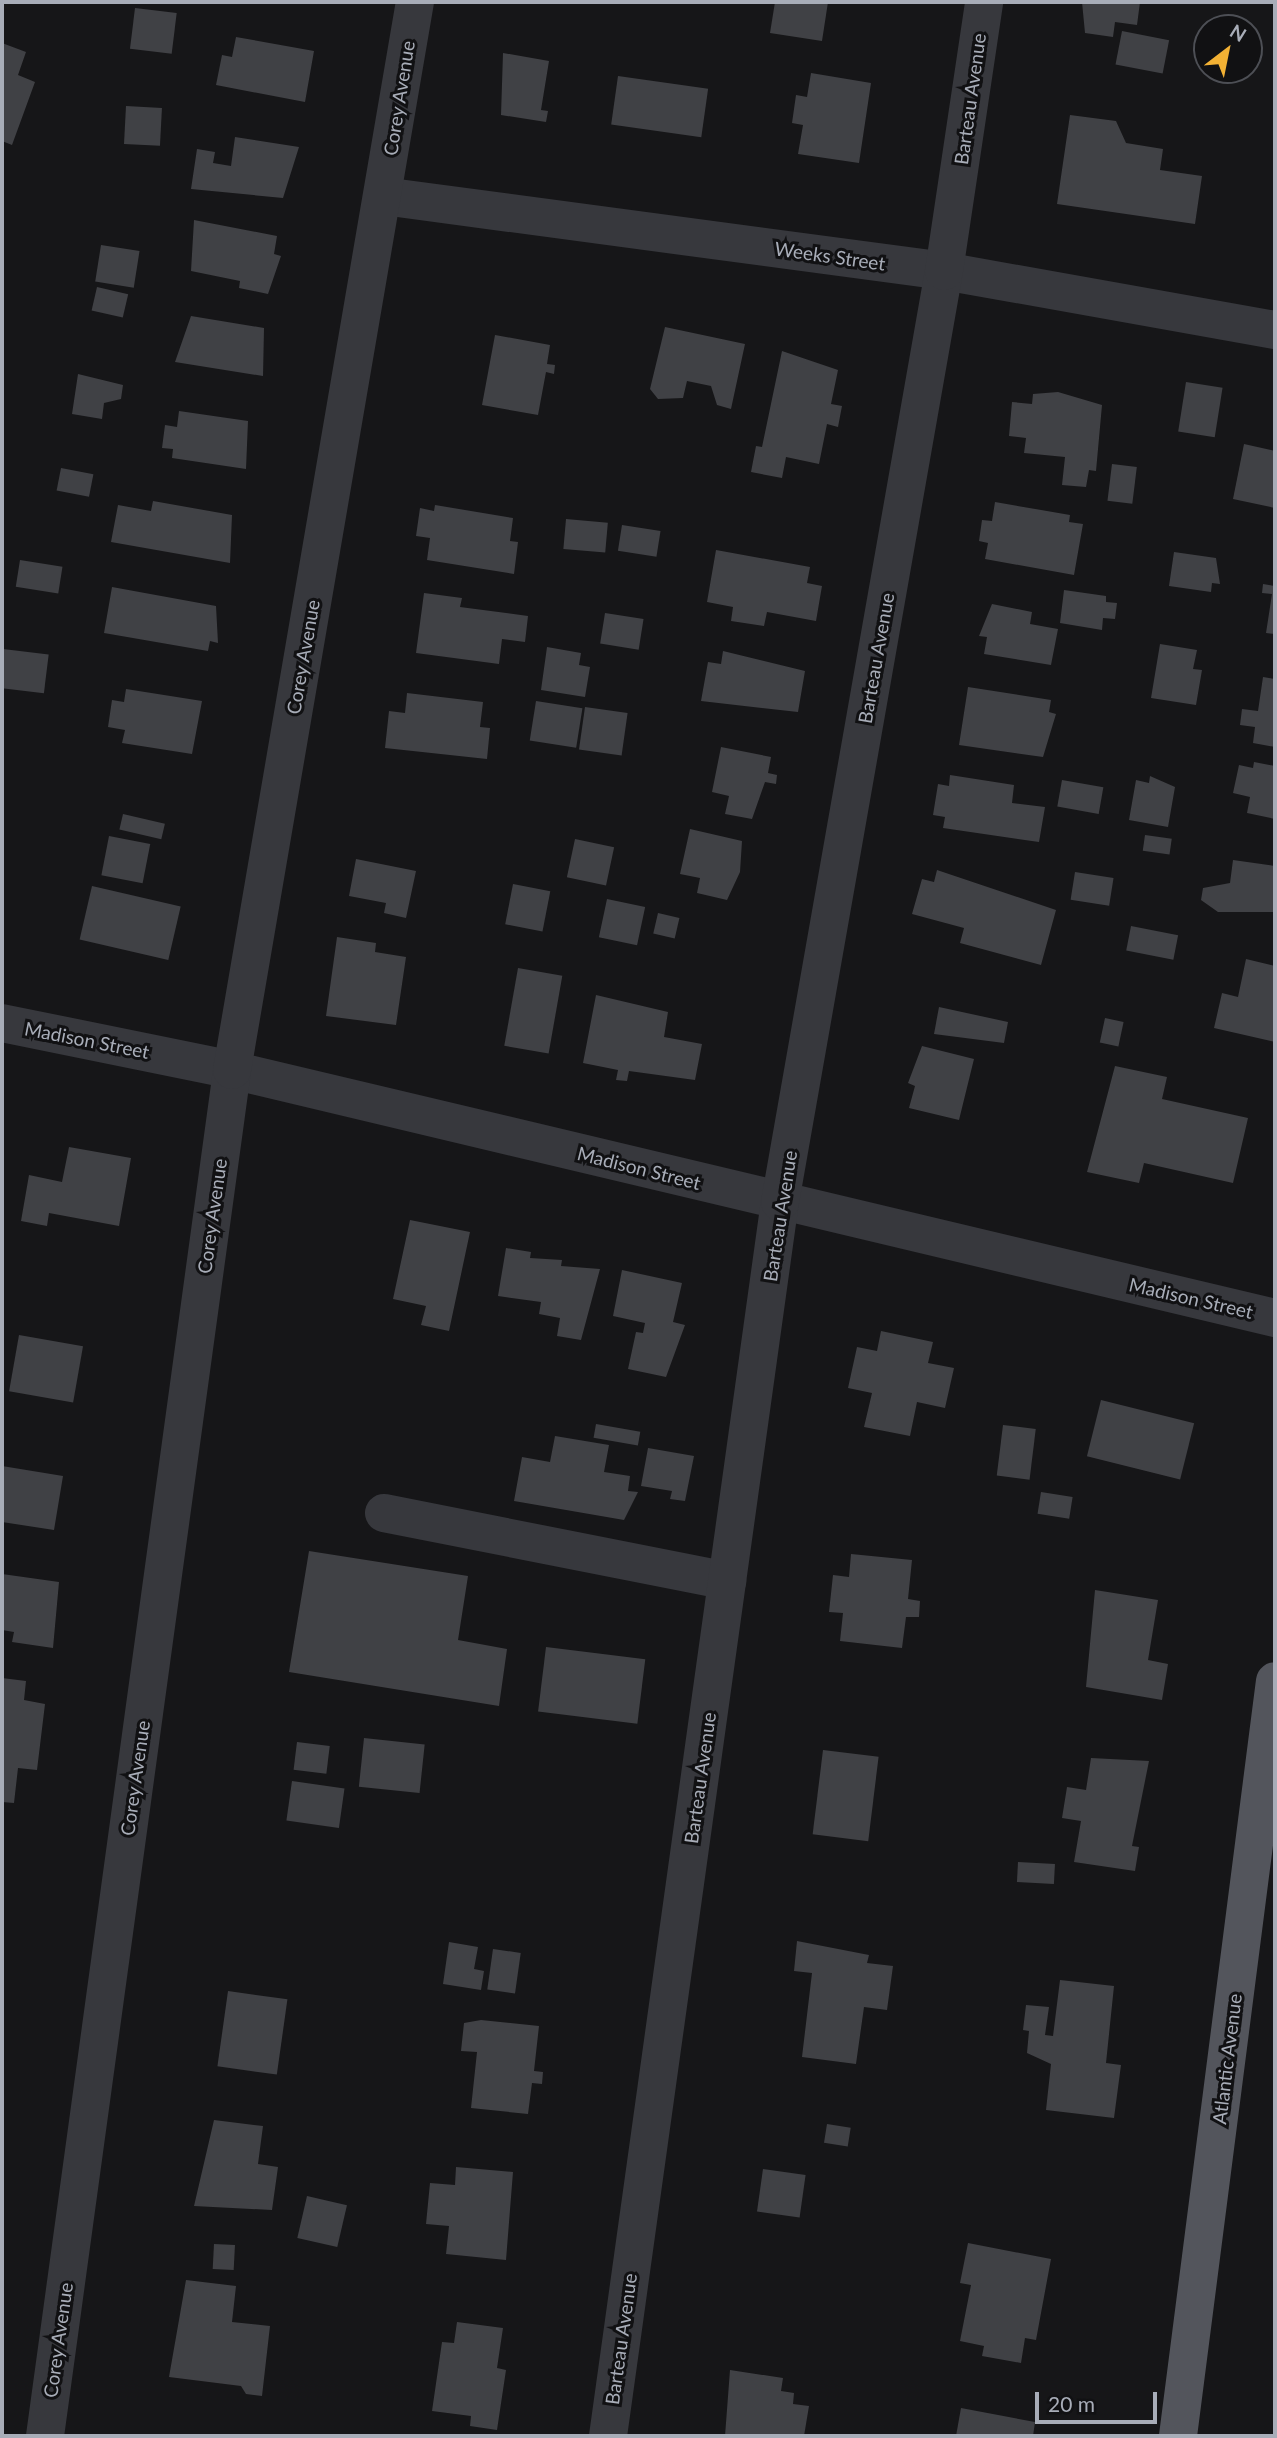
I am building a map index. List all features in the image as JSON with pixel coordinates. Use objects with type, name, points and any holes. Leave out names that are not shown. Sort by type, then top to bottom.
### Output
[{"type":"main road","name":"Atlantic Avenue","points":[[1178,2436],[1275,1681]]},
{"type":"street","name":"Corey Avenue","points":[[45,2436],[232,1070],[415,2]]},
{"type":"street","name":"Barteau Avenue","points":[[608,2436],[780,1202],[944,271],[984,2]]},
{"type":"street","name":"Weeks Street","points":[[383,196],[944,271],[1275,330]]},
{"type":"street","name":"Madison Street","points":[[2,1023],[232,1070],[1275,1318]]},
{"type":"street","points":[[384,1513],[727,1581]]},
{"type":"building","points":[[775,2],[828,2],[822,41],[770,33]]},
{"type":"building","points":[[1082,2],[1140,2],[1137,25],[1115,22],[1113,37],[1085,33]]},
{"type":"building","points":[[135,8],[177,13],[172,54],[130,49]]},
{"type":"building","points":[[1122,31],[1169,40],[1163,74],[1116,64]]},
{"type":"building","points":[[236,37],[314,51],[305,102],[216,85],[222,55],[232,57]]},
{"type":"building","points":[[2,43],[26,52],[18,75],[35,82],[12,145],[2,141]]},
{"type":"building","points":[[503,53],[549,61],[541,110],[548,111],[546,122],[501,115]]},
{"type":"building","points":[[811,73],[871,83],[859,163],[798,154],[803,125],[792,123],[796,95],[807,97]]},
{"type":"building","points":[[618,76],[708,89],[701,137],[611,125]]},
{"type":"building","points":[[126,106],[162,108],[160,146],[124,144]]},
{"type":"building","points":[[1070,115],[1116,121],[1126,143],[1163,149],[1160,170],[1202,176],[1195,224],[1057,204]]},
{"type":"building","points":[[235,137],[299,147],[283,198],[191,189],[197,149],[215,152],[213,163],[231,166]]},
{"type":"building","points":[[194,220],[277,236],[274,254],[281,256],[268,294],[239,288],[240,281],[191,271]]},
{"type":"building","points":[[101,245],[140,251],[134,288],[95,282]]},
{"type":"building","points":[[97,287],[128,294],[123,318],[92,310]]},
{"type":"building","points":[[191,316],[264,328],[263,376],[175,362]]},
{"type":"building","points":[[665,327],[745,344],[731,409],[717,405],[711,386],[687,381],[683,398],[658,399],[650,389]]},
{"type":"building","points":[[495,335],[550,345],[547,364],[555,365],[554,374],[546,372],[538,415],[482,405]]},
{"type":"building","points":[[782,351],[838,370],[831,404],[842,406],[838,427],[827,424],[819,464],[786,457],[782,478],[751,472],[756,446],[762,447]]},
{"type":"building","points":[[78,374],[123,385],[121,399],[104,403],[102,419],[72,414]]},
{"type":"building","points":[[1186,382],[1223,388],[1215,437],[1178,431]]},
{"type":"building","points":[[1058,392],[1102,405],[1096,471],[1089,470],[1086,487],[1062,485],[1065,457],[1024,453],[1026,438],[1009,436],[1012,402],[1032,404],[1033,394]]},
{"type":"building","points":[[179,411],[248,421],[246,469],[172,458],[173,449],[162,448],[165,425],[177,427]]},
{"type":"building","points":[[1244,444],[1275,451],[1275,508],[1233,499]]},
{"type":"building","points":[[1112,464],[1137,467],[1132,504],[1107,501]]},
{"type":"building","points":[[61,468],[93,474],[89,497],[57,491]]},
{"type":"building","points":[[153,501],[232,515],[230,563],[111,542],[118,505],[151,511]]},
{"type":"building","points":[[995,502],[1070,515],[1069,522],[1083,524],[1074,575],[985,559],[988,543],[979,541],[982,520],[992,521]]},
{"type":"building","points":[[435,505],[513,518],[510,541],[518,542],[514,574],[427,560],[430,538],[416,536],[420,508],[434,511]]},
{"type":"building","points":[[566,519],[608,523],[605,553],[563,549]]},
{"type":"building","points":[[622,525],[661,531],[656,557],[618,551]]},
{"type":"building","points":[[716,550],[810,567],[807,583],[822,586],[816,621],[767,612],[764,626],[731,621],[733,607],[707,602]]},
{"type":"building","points":[[1174,552],[1216,558],[1220,584],[1212,583],[1211,592],[1169,586]]},
{"type":"building","points":[[20,560],[62,567],[58,593],[16,587]]},
{"type":"building","points":[[1263,584],[1275,586],[1275,634],[1266,633],[1272,594],[1262,593]]},
{"type":"building","points":[[112,587],[216,606],[218,643],[210,641],[208,651],[104,633]]},
{"type":"building","points":[[1064,590],[1106,596],[1106,602],[1117,603],[1115,619],[1103,618],[1102,630],[1060,623]]},
{"type":"building","points":[[424,593],[462,598],[460,607],[528,616],[525,642],[502,639],[499,664],[416,653]]},
{"type":"building","points":[[992,604],[1032,612],[1030,624],[1058,629],[1051,665],[984,654],[987,637],[979,636]]},
{"type":"building","points":[[605,613],[644,619],[639,650],[600,644]]},
{"type":"building","points":[[1160,644],[1197,650],[1193,669],[1202,670],[1196,705],[1151,698]]},
{"type":"building","points":[[547,647],[581,653],[579,665],[590,667],[585,697],[541,690]]},
{"type":"building","points":[[3,649],[49,655],[44,693],[2,688]]},
{"type":"building","points":[[723,651],[805,671],[798,712],[701,701],[708,662],[721,664]]},
{"type":"building","points":[[1263,677],[1275,679],[1275,747],[1253,743],[1255,727],[1240,725],[1242,709],[1258,711]]},
{"type":"building","points":[[968,687],[1051,700],[1049,712],[1056,714],[1043,757],[959,745]]},
{"type":"building","points":[[126,689],[202,701],[192,754],[122,743],[125,730],[108,727],[112,700],[124,702]]},
{"type":"building","points":[[407,693],[483,702],[480,727],[490,728],[487,759],[385,748],[389,711],[405,713]]},
{"type":"building","points":[[536,701],[582,708],[576,748],[530,741]]},
{"type":"building","points":[[585,707],[628,713],[622,756],[579,750]]},
{"type":"building","points":[[721,747],[771,757],[768,773],[777,775],[776,784],[765,782],[752,819],[725,814],[729,796],[712,792]]},
{"type":"building","points":[[1254,762],[1275,766],[1275,819],[1247,813],[1250,797],[1233,793],[1239,765],[1253,768]]},
{"type":"building","points":[[950,775],[1014,785],[1012,803],[1045,807],[1039,842],[943,828],[945,817],[933,815],[938,784],[949,786]]},
{"type":"building","points":[[1150,776],[1175,787],[1168,827],[1129,820],[1136,780],[1149,783]]},
{"type":"building","points":[[1062,780],[1103,787],[1099,814],[1057,807]]},
{"type":"building","points":[[123,814],[165,824],[161,839],[119,830]]},
{"type":"building","points":[[690,829],[742,841],[740,872],[727,900],[697,893],[700,878],[680,874]]},
{"type":"building","points":[[1145,835],[1172,839],[1170,855],[1143,851]]},
{"type":"building","points":[[109,836],[150,844],[143,883],[101,875]]},
{"type":"building","points":[[575,839],[614,847],[606,885],[567,877]]},
{"type":"building","points":[[356,859],[416,871],[406,918],[384,913],[386,903],[349,896]]},
{"type":"building","points":[[1233,860],[1275,866],[1275,912],[1218,912],[1201,900],[1203,888],[1230,883]]},
{"type":"building","points":[[937,870],[1056,910],[1041,965],[960,943],[964,928],[912,914],[922,879],[934,882]]},
{"type":"building","points":[[1075,872],[1114,878],[1109,906],[1071,900]]},
{"type":"building","points":[[513,884],[550,891],[542,931],[505,924]]},
{"type":"building","points":[[92,886],[181,906],[168,960],[80,940]]},
{"type":"building","points":[[607,899],[645,907],[637,945],[599,937]]},
{"type":"building","points":[[658,913],[679,918],[675,938],[653,933]]},
{"type":"building","points":[[1131,926],[1178,935],[1173,960],[1126,951]]},
{"type":"building","points":[[337,937],[376,943],[375,952],[406,957],[396,1025],[326,1016]]},
{"type":"building","points":[[1246,959],[1275,966],[1275,1042],[1214,1028],[1222,993],[1238,997]]},
{"type":"building","points":[[518,968],[562,976],[549,1054],[504,1046]]},
{"type":"building","points":[[596,995],[668,1012],[664,1037],[702,1044],[695,1080],[629,1071],[627,1081],[616,1080],[618,1070],[583,1063]]},
{"type":"building","points":[[939,1007],[1008,1022],[1004,1043],[934,1034]]},
{"type":"building","points":[[1105,1018],[1124,1022],[1118,1046],[1100,1042]]},
{"type":"building","points":[[922,1046],[974,1059],[959,1120],[909,1108],[915,1086],[908,1083]]},
{"type":"building","points":[[1115,1066],[1167,1077],[1162,1099],[1248,1118],[1233,1183],[1144,1163],[1139,1183],[1087,1172]]},
{"type":"building","points":[[69,1147],[131,1158],[119,1226],[49,1213],[47,1226],[21,1221],[29,1175],[62,1182]]},
{"type":"building","points":[[410,1220],[470,1232],[449,1331],[421,1325],[426,1306],[393,1299]]},
{"type":"building","points":[[506,1248],[531,1252],[530,1258],[562,1260],[561,1266],[600,1269],[581,1340],[557,1336],[560,1318],[539,1314],[541,1302],[498,1296]]},
{"type":"building","points":[[622,1270],[682,1283],[673,1322],[685,1325],[666,1377],[628,1369],[636,1332],[643,1333],[645,1323],[613,1316]]},
{"type":"building","points":[[881,1331],[933,1342],[928,1363],[954,1368],[945,1408],[917,1402],[910,1436],[864,1427],[872,1393],[848,1388],[857,1347],[877,1351]]},
{"type":"building","points":[[19,1335],[83,1346],[73,1402],[9,1391]]},
{"type":"building","points":[[1101,1400],[1194,1423],[1180,1480],[1087,1456]]},
{"type":"building","points":[[596,1424],[640,1432],[638,1446],[594,1438]]},
{"type":"building","points":[[1003,1425],[1036,1429],[1030,1480],[997,1476]]},
{"type":"building","points":[[555,1436],[609,1445],[604,1472],[630,1476],[628,1491],[638,1492],[624,1520],[514,1501],[522,1457],[550,1462]]},
{"type":"building","points":[[648,1448],[694,1456],[685,1501],[670,1499],[672,1491],[641,1486]]},
{"type":"building","points":[[2,1466],[63,1476],[54,1530],[2,1522]]},
{"type":"building","points":[[1041,1492],[1073,1497],[1069,1519],[1038,1514]]},
{"type":"building","points":[[309,1551],[468,1576],[458,1640],[507,1649],[499,1706],[289,1672]]},
{"type":"building","points":[[851,1554],[912,1560],[908,1599],[920,1601],[919,1617],[906,1617],[902,1648],[840,1641],[843,1613],[829,1612],[833,1575],[849,1577]]},
{"type":"building","points":[[2,1574],[59,1582],[53,1648],[12,1642],[14,1632],[2,1630]]},
{"type":"building","points":[[1095,1590],[1158,1600],[1148,1660],[1168,1664],[1162,1700],[1086,1687]]},
{"type":"building","points":[[546,1647],[645,1659],[637,1724],[538,1712]]},
{"type":"building","points":[[2,1678],[26,1681],[24,1700],[45,1704],[37,1770],[18,1768],[14,1803],[2,1802]]},
{"type":"building","points":[[364,1738],[425,1744],[420,1793],[359,1787]]},
{"type":"building","points":[[297,1742],[330,1746],[326,1774],[294,1770]]},
{"type":"building","points":[[823,1750],[879,1757],[868,1841],[813,1834]]},
{"type":"building","points":[[1091,1758],[1149,1761],[1132,1846],[1139,1847],[1135,1871],[1074,1862],[1081,1821],[1062,1818],[1067,1787],[1086,1790]]},
{"type":"building","points":[[292,1781],[344,1788],[339,1828],[286,1821]]},
{"type":"building","points":[[1018,1862],[1055,1864],[1054,1884],[1017,1882]]},
{"type":"building","points":[[797,1941],[869,1955],[867,1963],[893,1966],[887,2010],[864,2007],[856,2064],[802,2057],[812,1973],[794,1971]]},
{"type":"building","points":[[449,1942],[478,1947],[474,1969],[484,1971],[481,1990],[443,1984]]},
{"type":"building","points":[[493,1949],[521,1953],[515,1993],[487,1990]]},
{"type":"building","points":[[1060,1980],[1114,1986],[1106,2063],[1121,2065],[1114,2118],[1046,2110],[1051,2064],[1027,2053],[1029,2031],[1023,2030],[1026,2005],[1049,2007],[1045,2035],[1053,2036]]},
{"type":"building","points":[[228,1991],[287,1999],[277,2075],[217,2066]]},
{"type":"building","points":[[481,2020],[539,2026],[534,2071],[543,2072],[542,2084],[532,2083],[528,2114],[471,2108],[477,2052],[461,2051],[464,2023]]},
{"type":"building","points":[[214,2120],[263,2126],[258,2164],[278,2167],[272,2210],[194,2206]]},
{"type":"building","points":[[827,2124],[851,2128],[848,2147],[824,2143]]},
{"type":"building","points":[[456,2167],[513,2172],[506,2260],[446,2254],[449,2226],[426,2224],[430,2183],[455,2185]]},
{"type":"building","points":[[763,2169],[806,2175],[800,2218],[757,2212]]},
{"type":"building","points":[[307,2196],[347,2205],[337,2247],[297,2238]]},
{"type":"building","points":[[968,2243],[1051,2259],[1036,2340],[1025,2338],[1021,2363],[982,2356],[984,2346],[960,2341],[971,2285],[960,2283]]},
{"type":"building","points":[[214,2244],[235,2245],[234,2270],[213,2269]]},
{"type":"building","points":[[186,2280],[236,2286],[232,2322],[270,2326],[262,2396],[246,2394],[241,2386],[169,2377]]},
{"type":"building","points":[[457,2322],[503,2328],[497,2368],[506,2370],[497,2430],[470,2426],[471,2416],[432,2411],[442,2342],[454,2343]]},
{"type":"building","points":[[730,2370],[783,2378],[781,2391],[794,2393],[793,2404],[809,2406],[804,2436],[725,2436]]},
{"type":"building","points":[[961,2408],[1035,2422],[1033,2436],[956,2436]]}]
